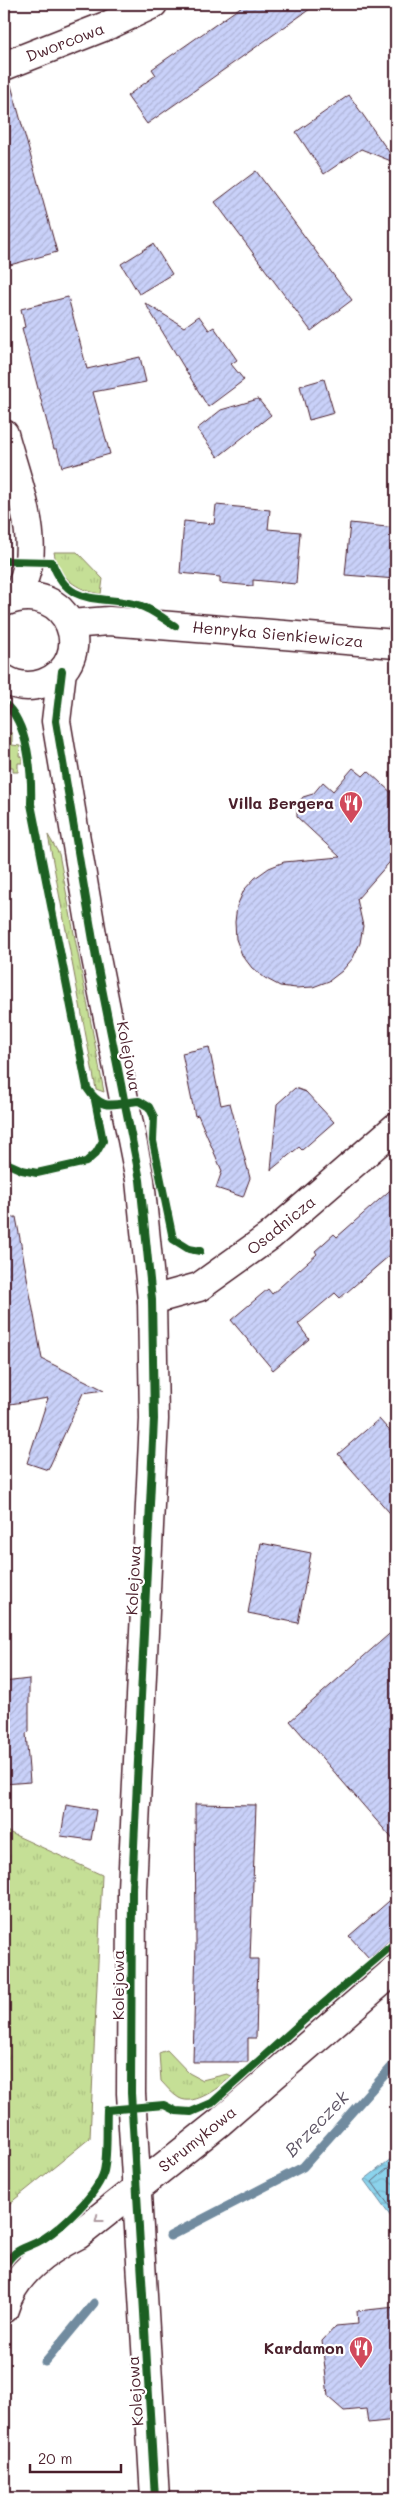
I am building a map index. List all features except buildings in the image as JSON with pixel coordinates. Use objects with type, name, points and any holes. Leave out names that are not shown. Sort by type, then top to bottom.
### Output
[{"type":"street","name":"Dworcowa","points":[[4,66],[111,24],[153,4]]},
{"type":"street","points":[[4,434],[23,504],[29,541],[29,560],[21,599],[59,608],[70,624]]},
{"type":"street","name":"Henryka Sienkiewicza","points":[[70,624],[109,621],[396,644]]},
{"type":"street","name":"Kolejowa","points":[[70,624],[73,636],[72,648],[62,671],[56,721],[96,958],[140,1180],[152,1300],[154,1419],[132,1889],[131,2093],[156,2498]]},
{"type":"street","points":[[4,679],[23,686],[37,686],[51,680],[62,671]]},
{"type":"street","name":"Kolejowa","points":[[37,686],[56,721]]},
{"type":"street","name":"Osadnicza","points":[[152,1300],[199,1287],[270,1236],[396,1127]]},
{"type":"street","name":"Strumykowa","points":[[4,2309],[8,2294],[23,2273],[56,2245],[78,2235],[220,2122],[396,1969]]},
{"type":"green space","points":[[4,487],[11,522],[4,522]]},
{"type":"green space","points":[[54,552],[77,552],[103,579],[101,594],[77,586],[64,576],[56,561]]},
{"type":"green space","points":[[4,716],[6,716],[5,733],[12,733],[12,745],[20,746],[19,756],[22,757],[22,763],[18,763],[18,772],[13,772],[13,767],[5,767],[4,783]]},
{"type":"green space","points":[[48,835],[59,854],[104,1092],[96,1089]]},
{"type":"green space","points":[[4,1830],[102,1875],[90,2138],[4,2208]]},
{"type":"green space","points":[[167,2050],[189,2073],[202,2080],[227,2074],[232,2076],[215,2090],[200,2098],[185,2100],[179,2098],[161,2081],[159,2053]]},
{"type":"water","points":[[396,2155],[396,2212],[391,2217],[364,2180]]},
{"type":"waterway","name":"Brzęczek","points":[[170,2236],[303,2167],[396,2062]]},
{"type":"waterway","name":"Brzęczek","points":[[45,2362],[94,2303]]},
{"type":"cycle path","points":[[4,561],[52,562],[59,577],[67,587],[76,593],[87,597],[143,606],[175,626]]},
{"type":"cycle path","points":[[62,671],[56,721],[96,958],[140,1180],[152,1300],[154,1419],[132,1889],[131,2093],[155,2498]]},
{"type":"cycle path","points":[[4,703],[19,723],[24,736],[31,779],[31,804],[87,1088],[98,1101],[104,1104],[110,1105],[139,1101],[149,1107],[154,1117],[153,1141],[173,1239],[189,1249],[200,1251]]},
{"type":"cycle path","points":[[4,1162],[22,1170],[37,1173],[86,1162],[96,1153],[103,1141],[95,1100]]},
{"type":"cycle path","points":[[4,2267],[8,2260],[17,2252],[43,2239],[60,2227],[95,2190],[104,2171],[107,2110],[164,2105],[176,2111],[191,2112],[212,2103],[303,2021],[396,1942]]},
{"type":"place","name":"Villa Bergera","points":[[351,824]]},
{"type":"place","name":"Kardamon","points":[[361,2369]]}]
